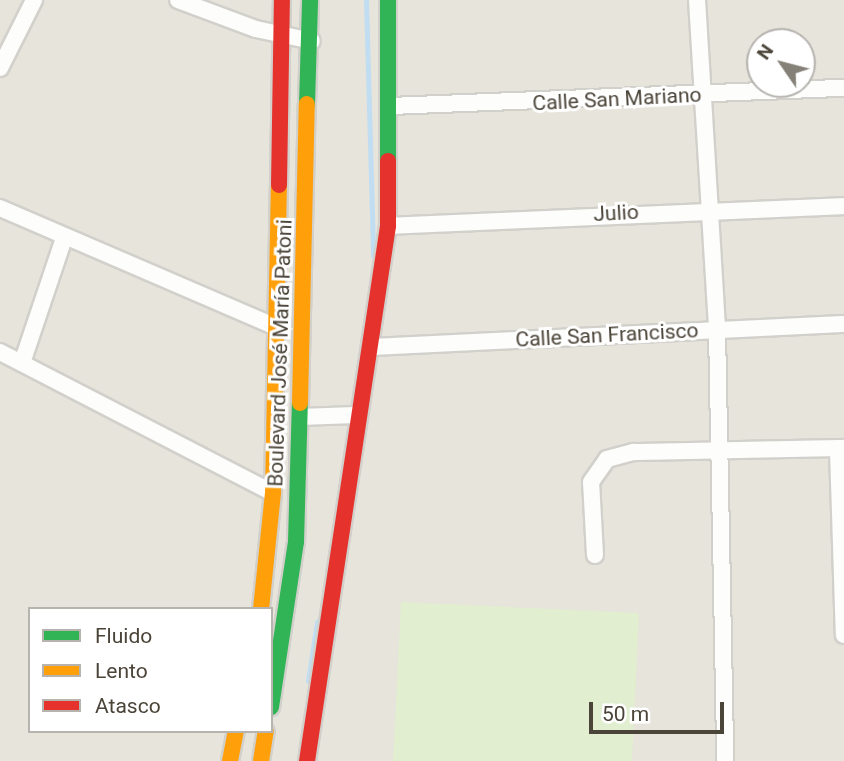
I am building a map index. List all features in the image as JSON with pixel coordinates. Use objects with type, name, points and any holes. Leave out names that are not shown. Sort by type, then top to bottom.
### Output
[{"type":"main road","name":"Boulevard José María Patoni","points":[[261,607],[273,494],[282,0]]},
{"type":"main road","name":"Boulevard José María Patoni","points":[[273,694],[292,578],[309,148],[312,41],[310,0]]},
{"type":"main road","points":[[307,761],[354,415],[370,347],[388,226],[388,0]]},
{"type":"main road","points":[[280,145],[309,148]]},
{"type":"main road","points":[[230,761],[236,733]]},
{"type":"main road","points":[[261,761],[267,733]]},
{"type":"street","points":[[0,68],[34,0]]},
{"type":"street","points":[[178,0],[283,37],[312,41]]},
{"type":"street","points":[[697,0],[717,329],[725,761]]},
{"type":"street","name":"Calle San Mariano","points":[[390,106],[844,88]]},
{"type":"street","name":"Julio","points":[[388,226],[709,209],[844,206]]},
{"type":"street","points":[[0,208],[64,238],[276,327]]},
{"type":"street","points":[[22,363],[64,238]]},
{"type":"street","name":"Calle San Francisco","points":[[370,347],[844,324]]},
{"type":"street","points":[[0,352],[273,494]]},
{"type":"street","points":[[300,417],[354,415]]},
{"type":"street","points":[[595,555],[591,482],[600,464],[634,452],[841,449],[844,635]]},
{"type":"shaded area","points":[[0,0],[844,0],[844,761],[0,761]]},
{"type":"green space","points":[[401,602],[639,613],[632,761],[393,761]]},
{"type":"waterway","points":[[366,0],[373,256]]},
{"type":"waterway","points":[[308,681],[317,622]]},
{"type":"traffic: fast","points":[[307,104],[310,0]]},
{"type":"traffic: fast","points":[[388,0],[388,161]]},
{"type":"traffic: fast","points":[[273,694],[296,542],[300,403]]},
{"type":"traffic: slow","points":[[300,403],[307,104]]},
{"type":"traffic: slow","points":[[261,607],[273,493],[279,185]]},
{"type":"traffic: slow","points":[[230,761],[236,733]]},
{"type":"traffic: slow","points":[[261,761],[266,733]]},
{"type":"traffic: jam","points":[[279,185],[282,0]]},
{"type":"traffic: jam","points":[[307,761],[388,226],[388,161]]}]
